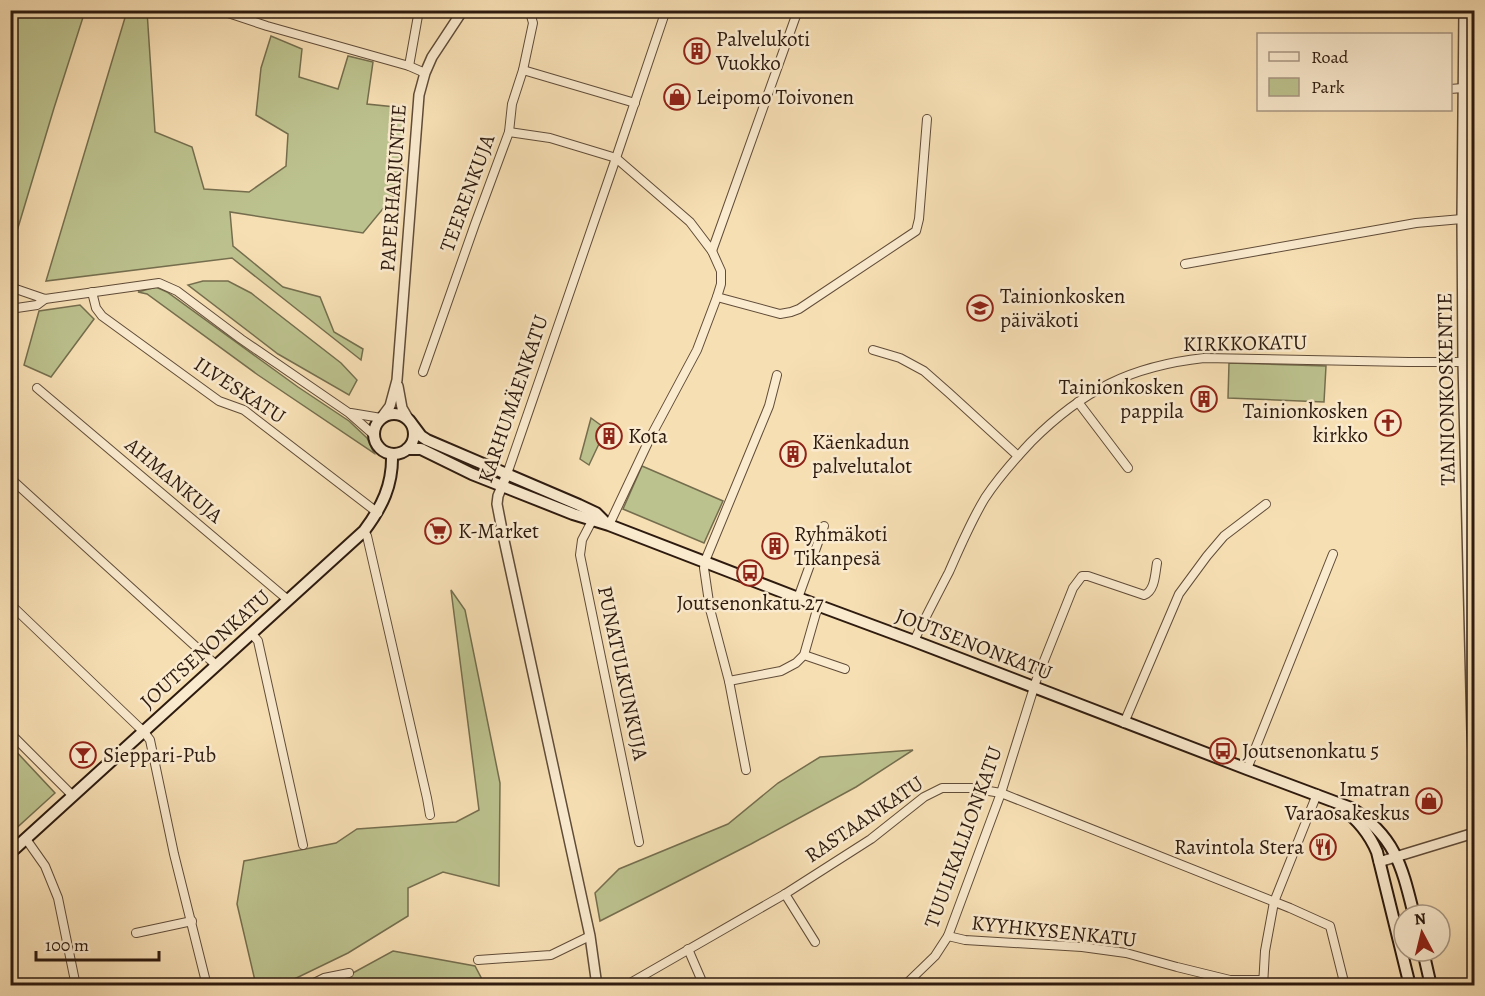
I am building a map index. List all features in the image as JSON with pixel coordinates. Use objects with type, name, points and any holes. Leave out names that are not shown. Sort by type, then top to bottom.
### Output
[{"type":"main road","points":[[397,414],[409,420],[414,432],[411,445],[401,452],[392,454],[381,449],[374,435],[375,425],[381,418],[397,414]]},
{"type":"main road","name":"JOUTSENONKATU","points":[[409,420],[427,440],[579,505],[609,525],[1247,770],[1352,808],[1365,817],[1388,842],[1397,856]]},
{"type":"main road","name":"JOUTSENONKATU","points":[[407,449],[422,449],[451,464],[573,514],[594,517]]},
{"type":"main road","name":"JOUTSENONKATU","points":[[10,852],[364,531],[378,513],[389,484],[392,454]]},
{"type":"main road","name":"JOUTSENONKATU","points":[[1322,796],[1361,824],[1371,838],[1379,862]]},
{"type":"main road","points":[[1397,856],[1411,903]]},
{"type":"main road","points":[[1379,862],[1410,986]]},
{"type":"main road","points":[[1426,963],[1431,986]]},
{"type":"street","points":[[219,10],[409,66],[425,73]]},
{"type":"street","points":[[409,66],[419,10]]},
{"type":"street","name":"PAPERHARJUNTIE","points":[[381,418],[390,406],[397,380],[419,95],[432,57],[463,10]]},
{"type":"street","points":[[509,132],[512,104],[523,70],[533,23],[526,10]]},
{"type":"street","name":"KARHUMÄENKATU","points":[[597,986],[590,936],[497,504],[498,495],[666,10]]},
{"type":"street","points":[[712,251],[798,10]]},
{"type":"street","name":"TAINIONKOSKENTIE","points":[[1464,10],[1462,219],[1464,362],[1471,491],[1474,767]]},
{"type":"street","points":[[523,70],[635,103]]},
{"type":"street","points":[[1452,89],[1474,85]]},
{"type":"street","points":[[717,297],[780,314],[791,312],[799,309],[916,231],[920,219],[927,119]]},
{"type":"street","name":"TEERENKUJA","points":[[423,372],[509,132],[550,138],[616,158]]},
{"type":"street","points":[[609,525],[651,436],[697,350],[721,284],[721,271],[712,251],[690,222],[616,158]]},
{"type":"street","points":[[1185,264],[1416,223],[1462,219]]},
{"type":"street","points":[[10,287],[45,299],[159,283],[177,291],[241,339],[350,413],[374,435]]},
{"type":"street","name":"ILVESKATU","points":[[92,292],[96,308],[102,316],[219,401],[243,410],[378,513]]},
{"type":"street","points":[[10,309],[37,305],[45,299]]},
{"type":"street","points":[[873,350],[900,358],[924,371],[1018,456]]},
{"type":"street","name":"KIRKKOKATU","points":[[914,641],[978,510],[995,484],[1018,456],[1055,419],[1105,384],[1176,361],[1204,358],[1408,362],[1474,360]]},
{"type":"street","points":[[746,770],[729,681],[710,609],[704,568],[769,406],[777,375]]},
{"type":"street","name":"PAPERHARJUNTIE","points":[[397,380],[402,408],[409,420]]},
{"type":"street","name":"AHMANKUJA","points":[[37,388],[288,600]]},
{"type":"street","points":[[1077,402],[1128,468]]},
{"type":"street","points":[[350,413],[381,418]]},
{"type":"street","points":[[10,478],[216,665]]},
{"type":"street","points":[[1124,723],[1179,594],[1224,536],[1266,504]]},
{"type":"street","name":"PUNATULKUNKUJA","points":[[594,517],[582,540],[580,555],[639,842]]},
{"type":"street","points":[[798,598],[824,526]]},
{"type":"street","points":[[364,531],[430,815]]},
{"type":"street","points":[[1247,770],[1334,554]]},
{"type":"street","name":"TUULIKALLIONKATU","points":[[903,986],[935,956],[948,936],[1001,793],[1034,688],[1073,588],[1082,576],[1088,576],[1144,595],[1152,588],[1157,563]]},
{"type":"street","points":[[10,604],[150,740],[174,854],[207,986]]},
{"type":"street","points":[[729,681],[781,671],[796,663],[804,655],[818,606]]},
{"type":"street","points":[[251,633],[258,641],[303,845]]},
{"type":"street","points":[[804,655],[845,669]]},
{"type":"street","points":[[10,733],[73,796]]},
{"type":"street","name":"RASTAANKATU","points":[[625,986],[785,894],[871,839],[924,797],[942,788],[1001,793],[1330,926],[1345,986]]},
{"type":"street","points":[[1263,983],[1265,951],[1274,902],[1322,796]]},
{"type":"street","points":[[1379,862],[1474,833]]},
{"type":"street","points":[[26,839],[45,866],[58,897],[76,986]]},
{"type":"street","points":[[785,894],[815,942]]},
{"type":"street","points":[[136,933],[192,921]]},
{"type":"street","points":[[478,960],[551,956],[590,936]]},
{"type":"street","name":"KYYHKYSENKATU","points":[[948,936],[964,940],[1083,947],[1126,953],[1230,980],[1263,983]]},
{"type":"street","points":[[688,949],[704,986]]},
{"type":"street","points":[[308,986],[324,978],[349,973]]},
{"type":"green space","points":[[11,10],[85,11],[11,251]]},
{"type":"green space","points":[[127,11],[147,11],[155,132],[192,147],[204,189],[249,192],[286,166],[288,134],[256,115],[261,68],[271,36],[302,49],[299,77],[338,89],[348,56],[373,62],[367,104],[405,108],[400,188],[363,233],[230,212],[233,246],[283,287],[320,297],[334,332],[363,349],[361,360],[232,258],[46,281]]},
{"type":"green space","points":[[203,281],[228,281],[251,293],[341,363],[357,380],[349,395],[278,354],[188,285]]},
{"type":"green space","points":[[156,287],[167,292],[349,421],[367,438],[374,453],[258,375],[147,294],[138,292]]},
{"type":"green space","points":[[80,305],[94,319],[51,377],[24,365],[39,311]]},
{"type":"green space","points":[[1229,363],[1326,366],[1324,402],[1228,398]]},
{"type":"green space","points":[[591,418],[606,429],[589,465],[580,459]]},
{"type":"green space","points":[[642,466],[723,501],[704,543],[623,509]]},
{"type":"green space","points":[[451,590],[465,610],[500,783],[499,886],[443,872],[408,888],[408,916],[348,953],[282,985],[256,985],[237,904],[244,861],[336,843],[357,829],[456,822],[479,810]]},
{"type":"green space","points":[[11,746],[55,793],[11,833]]},
{"type":"green space","points":[[913,750],[856,787],[751,844],[600,921],[595,893],[619,869],[728,824],[778,783],[820,757]]},
{"type":"green space","points":[[393,951],[475,966],[485,985],[329,986]]},
{"type":"place","name":"Palvelukoti Vuokko","points":[[697,51]]},
{"type":"place","name":"Leipomo Toivonen","points":[[677,97]]},
{"type":"place","name":"Tainionkosken päiväkoti","points":[[980,308]]},
{"type":"place","name":"Tainionkosken pappila","points":[[1204,399]]},
{"type":"place","name":"Tainionkosken kirkko","points":[[1388,423]]},
{"type":"place","name":"Kota","points":[[609,436]]},
{"type":"place","name":"Käenkadun palvelutalot","points":[[793,454]]},
{"type":"place","name":"K-Market","points":[[438,531]]},
{"type":"place","name":"Ryhmäkoti Tikanpesä","points":[[775,546]]},
{"type":"place","name":"Joutsenonkatu 27","points":[[750,573]]},
{"type":"place","name":"Joutsenonkatu 5","points":[[1223,751]]},
{"type":"place","name":"Sieppari-Pub","points":[[83,755]]},
{"type":"place","name":"Imatran Varaosakeskus","points":[[1429,801]]},
{"type":"place","name":"Ravintola Stera","points":[[1323,847]]}]
